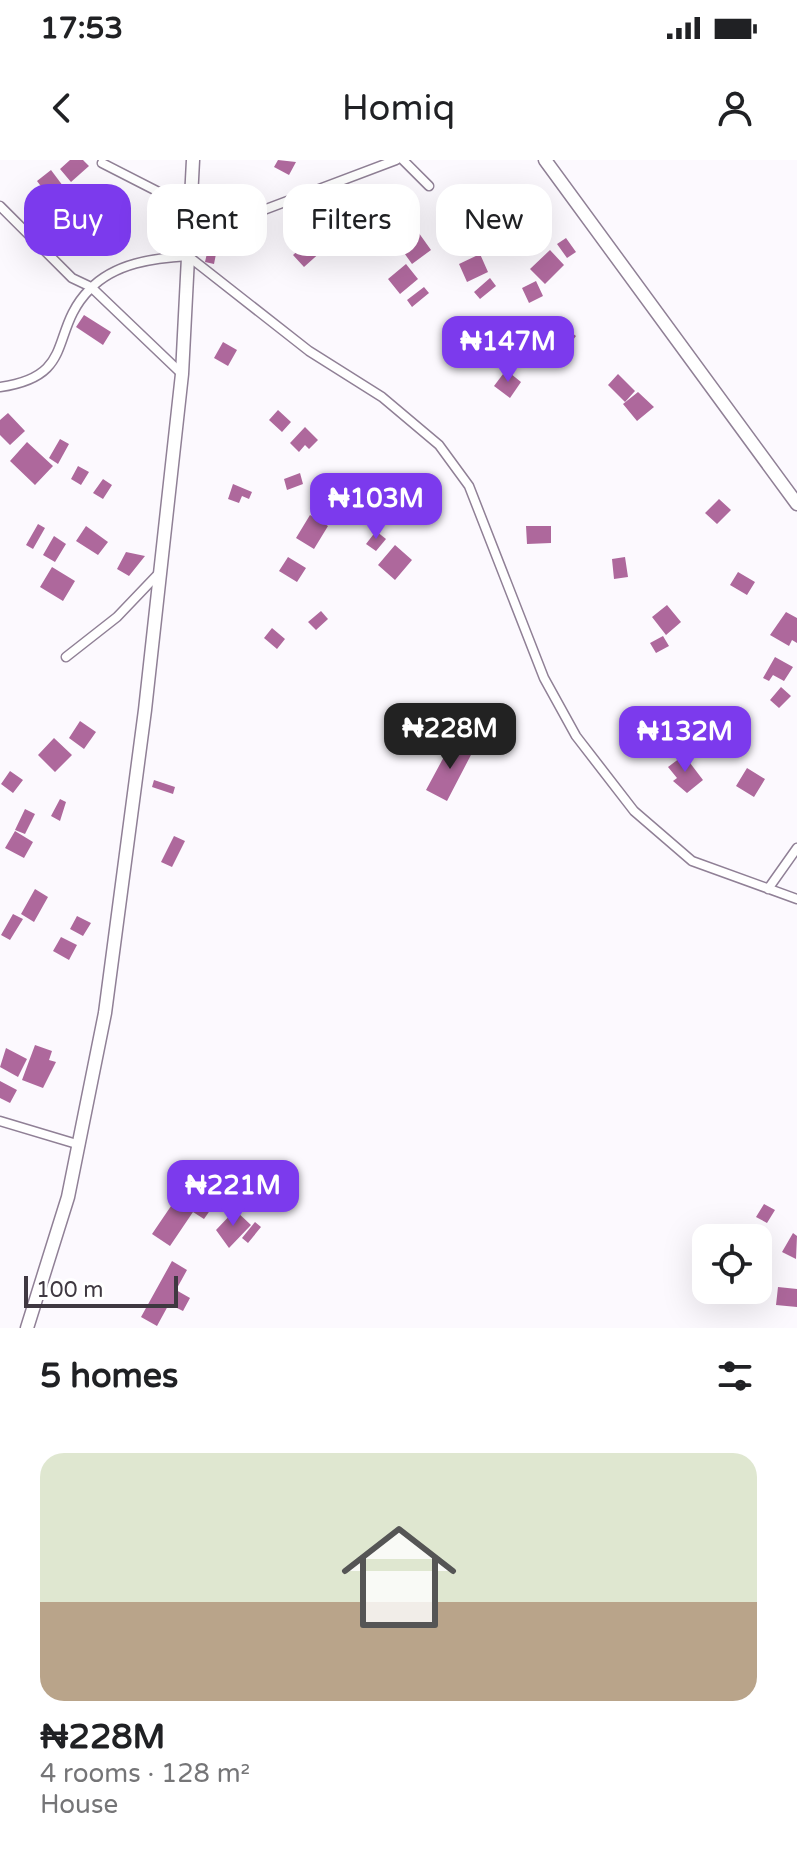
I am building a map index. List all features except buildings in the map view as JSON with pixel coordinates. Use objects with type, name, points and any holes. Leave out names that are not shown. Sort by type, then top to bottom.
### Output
[{"type":"street","points":[[192,184],[193,160]]},
{"type":"street","points":[[267,209],[396,160]]},
{"type":"street","points":[[403,160],[429,186]]},
{"type":"street","points":[[545,160],[797,504]]},
{"type":"street","points":[[102,163],[147,186]]},
{"type":"street","points":[[0,206],[72,278],[91,287],[182,374]]},
{"type":"street","points":[[0,387],[25,384],[50,367],[77,309],[91,287],[122,269],[162,256]]},
{"type":"street","points":[[27,1328],[68,1197],[105,1013],[182,374],[188,256]]},
{"type":"street","points":[[195,256],[309,351],[382,397],[439,445],[469,486],[544,678],[576,736],[634,811],[668,843],[709,869],[797,899]]},
{"type":"street","points":[[66,657],[117,617],[160,571]]},
{"type":"street","points":[[768,889],[797,848]]},
{"type":"street","points":[[0,1121],[80,1145]]}]
